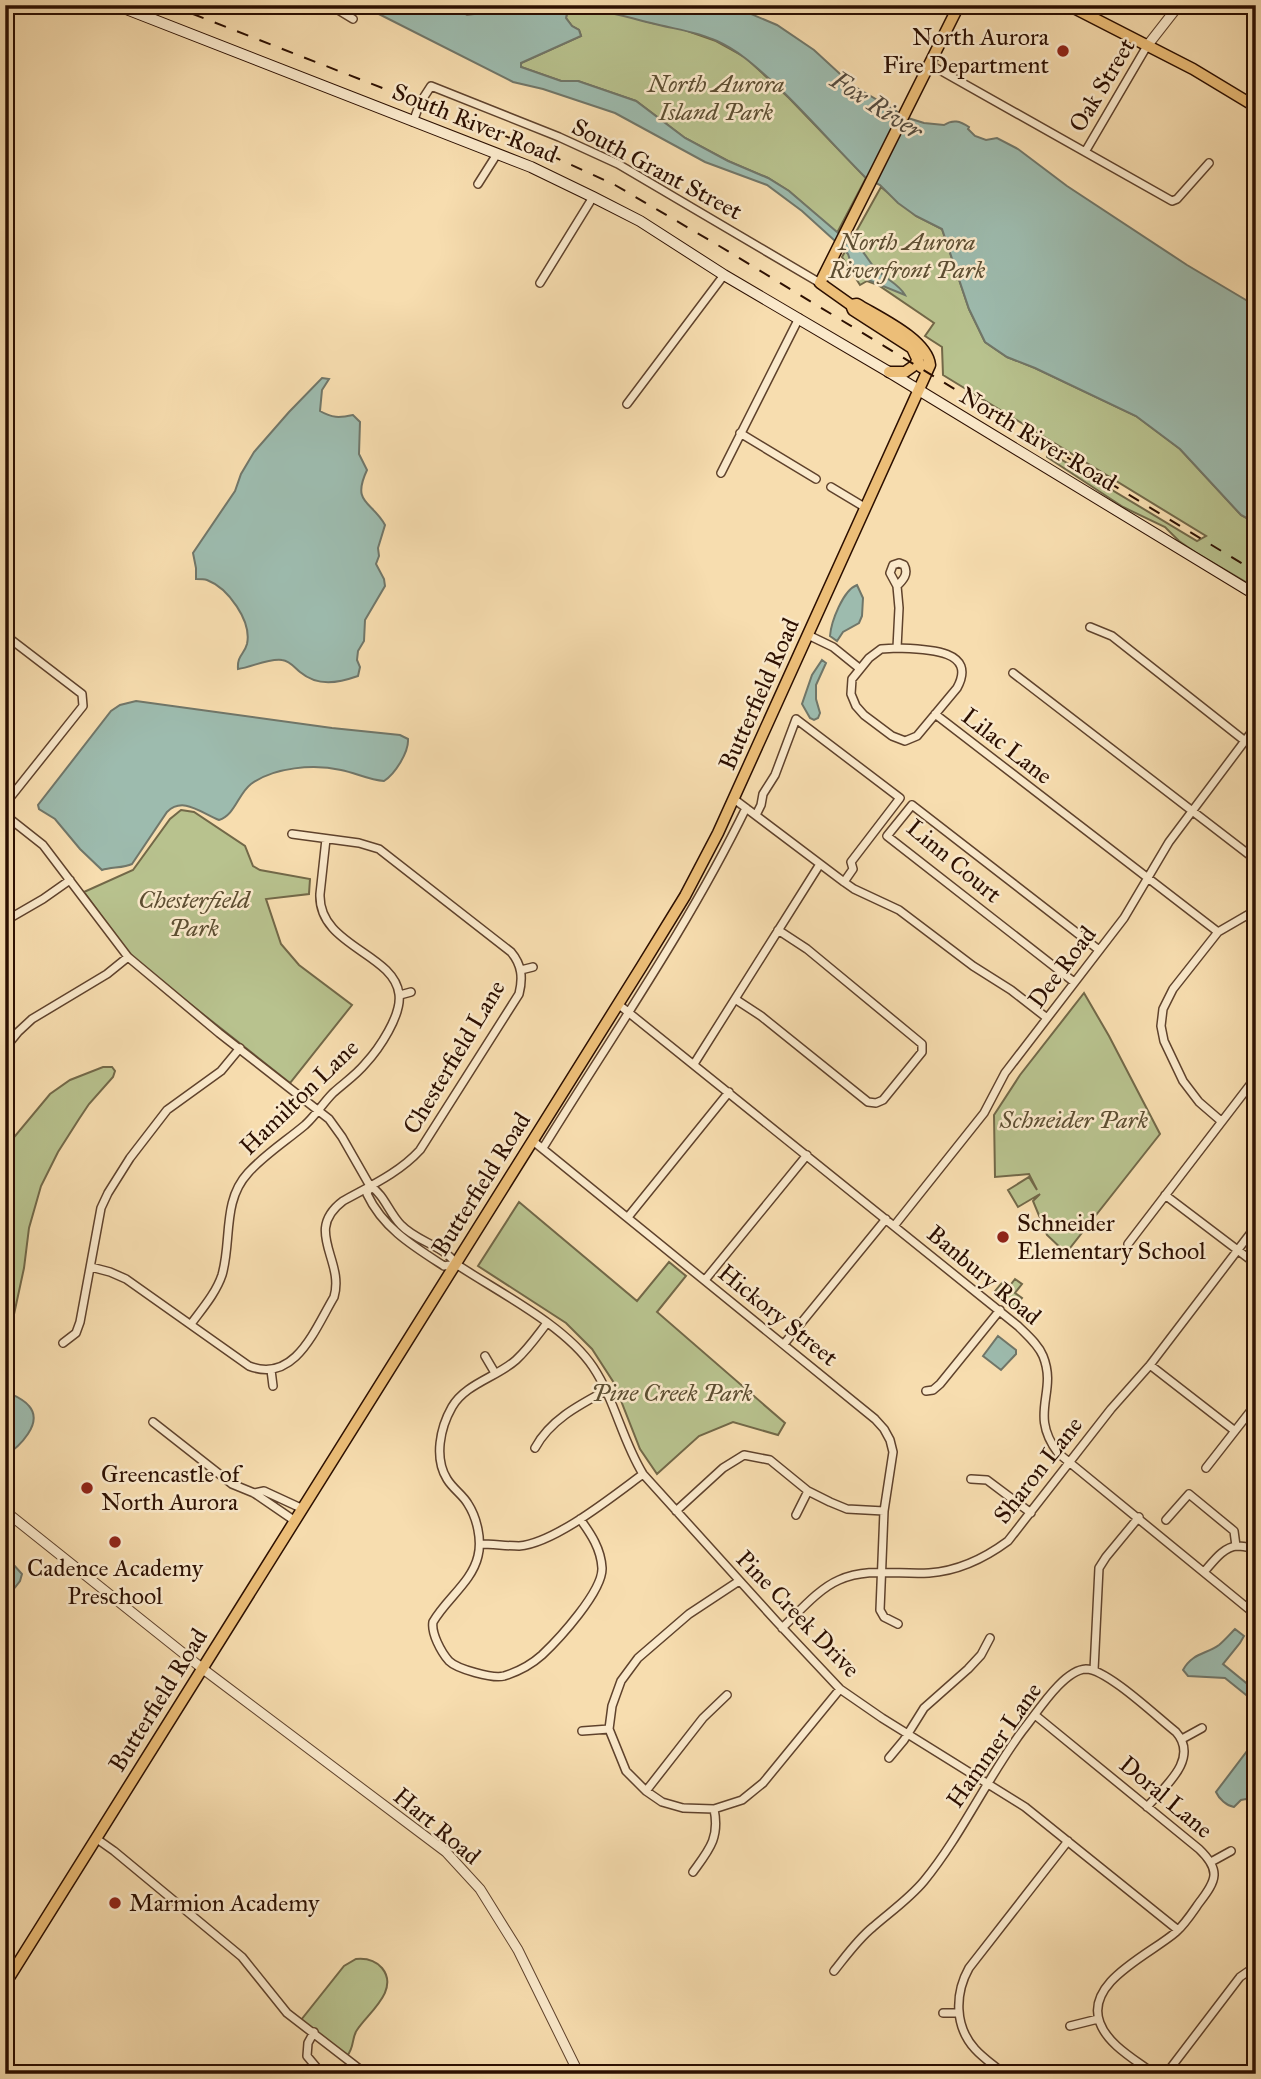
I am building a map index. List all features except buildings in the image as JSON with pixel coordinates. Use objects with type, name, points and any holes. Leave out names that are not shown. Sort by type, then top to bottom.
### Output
[{"type":"main road","name":"South River Road","points":[[116,5],[551,176],[640,221],[724,275],[799,318]]},
{"type":"main road","points":[[851,305],[857,304],[919,343],[930,358],[930,365],[926,370],[912,348],[853,310],[851,305],[820,283],[959,5]]},
{"type":"main road","points":[[1068,5],[1193,69],[1256,107]]},
{"type":"main road","name":"North River Road","points":[[799,318],[1256,595]]},
{"type":"main road","points":[[889,372],[905,372],[915,365],[918,358]]},
{"type":"main road","name":"Butterfield Road","points":[[5,1984],[685,896],[734,799],[919,391],[926,370]]},
{"type":"street","points":[[330,5],[352,19]]},
{"type":"street","name":"Oak Street","points":[[1085,152],[1147,46],[1179,5]]},
{"type":"street","points":[[929,64],[1172,201],[1177,199],[1209,163]]},
{"type":"street","name":"South Grant Street","points":[[413,121],[431,86],[559,137],[618,164],[820,283]]},
{"type":"street","points":[[478,184],[497,154]]},
{"type":"street","points":[[540,283],[593,197]]},
{"type":"street","points":[[627,404],[724,275]]},
{"type":"street","points":[[721,472],[799,318]]},
{"type":"street","points":[[740,433],[816,479]]},
{"type":"street","points":[[831,487],[866,508]]},
{"type":"street","points":[[897,586],[897,648]]},
{"type":"street","points":[[1090,626],[1112,636],[1245,741]]},
{"type":"street","points":[[5,635],[82,694],[84,701],[83,706],[5,804]]},
{"type":"street","points":[[808,635],[833,647],[859,668],[881,649],[943,652],[955,659],[961,666],[961,680],[935,714]]},
{"type":"street","name":"Lilac Lane","points":[[859,668],[852,679],[851,694],[856,706],[892,736],[905,741],[917,736],[935,714],[1217,932]]},
{"type":"street","points":[[1013,673],[1256,860]]},
{"type":"street","name":"Butterfield Road","points":[[756,815],[763,794],[775,775],[796,719],[900,798],[852,861],[853,869],[844,882]]},
{"type":"street","name":"Dee Road","points":[[894,1226],[984,1113],[1005,1073],[1124,918],[1169,842],[1256,726]]},
{"type":"street","points":[[734,799],[854,889],[900,910],[1047,1018]]},
{"type":"street","name":"Linn Court","points":[[1074,982],[887,836],[912,805],[1099,950]]},
{"type":"street","points":[[542,1148],[704,891],[746,808]]},
{"type":"street","name":"Pine Creek Drive","points":[[5,815],[43,845],[128,957],[219,1033],[319,1110],[338,1130],[370,1185],[378,1190],[393,1216],[407,1230],[449,1254],[456,1264],[572,1342],[607,1390],[628,1447],[643,1474],[840,1689],[1031,1811],[1178,1930]]},
{"type":"street","name":"Chesterfield Lane","points":[[271,1370],[285,1366],[296,1357],[334,1297],[337,1278],[324,1236],[328,1217],[344,1201],[411,1160],[430,1137],[522,985],[521,970],[516,957],[384,852],[370,845],[292,834]]},
{"type":"street","points":[[327,839],[319,903],[323,915],[338,933],[390,975],[400,995],[411,992]]},
{"type":"street","points":[[694,1064],[820,864]]},
{"type":"street","points":[[5,910],[8,919],[70,880]]},
{"type":"street","points":[[1222,1121],[1199,1102],[1183,1081],[1164,1041],[1161,1026],[1166,1000],[1217,932],[1256,910]]},
{"type":"street","points":[[735,999],[761,1016],[864,1100],[872,1103],[886,1097],[922,1052],[922,1044],[807,950],[778,930]]},
{"type":"street","points":[[5,1048],[32,1019],[107,974],[128,957]]},
{"type":"street","points":[[521,970],[533,967]]},
{"type":"street","name":"Hamilton Lane","points":[[191,1324],[211,1296],[222,1273],[231,1207],[237,1188],[255,1166],[305,1125],[331,1094],[370,1058],[394,1020],[400,995]]},
{"type":"street","name":"Banbury Road","points":[[618,1004],[1000,1310],[1035,1343],[1047,1371],[1044,1427],[1049,1441],[1058,1453],[1256,1615]]},
{"type":"street","points":[[63,1343],[76,1333],[80,1322],[103,1201],[130,1158],[167,1110],[221,1071],[240,1048]]},
{"type":"street","points":[[1128,1244],[1256,1077]]},
{"type":"street","points":[[628,1217],[729,1092]]},
{"type":"street","name":"Hickory Street","points":[[533,1140],[884,1429],[893,1452],[884,1511],[880,1610],[884,1617],[898,1624]]},
{"type":"street","points":[[705,1280],[807,1155]]},
{"type":"street","name":"Pine Creek Drive","points":[[370,1185],[367,1194],[394,1231],[444,1266],[456,1264]]},
{"type":"street","points":[[1166,1195],[1256,1264]]},
{"type":"street","points":[[784,1344],[886,1219]]},
{"type":"street","name":"Sharon Lane","points":[[782,1628],[836,1581],[857,1573],[927,1573],[958,1568],[997,1549],[1007,1541],[1150,1364],[1256,1226]]},
{"type":"street","points":[[91,1267],[126,1279],[249,1366],[271,1370],[273,1386]]},
{"type":"street","points":[[926,1391],[933,1391],[940,1384],[1000,1310]]},
{"type":"street","points":[[547,1323],[515,1361],[469,1390],[453,1405],[442,1428],[440,1456],[446,1478],[468,1504],[480,1544],[472,1571],[434,1619],[432,1629],[446,1657],[452,1663],[479,1673],[501,1677],[526,1666],[541,1655],[585,1606],[601,1578],[602,1568],[593,1537],[580,1519]]},
{"type":"street","points":[[485,1356],[495,1373]]},
{"type":"street","points":[[1150,1364],[1235,1431]]},
{"type":"street","points":[[535,1448],[542,1435],[574,1407],[607,1390]]},
{"type":"street","points":[[1206,1468],[1256,1404]]},
{"type":"street","points":[[153,1423],[232,1483],[254,1493],[295,1521]]},
{"type":"street","points":[[676,1511],[723,1468],[744,1455],[770,1460],[808,1491],[847,1509],[884,1511]]},
{"type":"street","points":[[480,1544],[522,1546],[548,1537],[580,1519],[643,1474]]},
{"type":"street","points":[[971,1479],[987,1480],[1031,1513]]},
{"type":"street","points":[[254,1493],[264,1491],[303,1509]]},
{"type":"street","points":[[796,1515],[808,1491]]},
{"type":"street","points":[[1166,1520],[1189,1494],[1234,1531],[1237,1546]]},
{"type":"street","name":"Hart Road","points":[[5,1511],[203,1669],[446,1853],[480,1889],[518,1950],[579,2074]]},
{"type":"street","points":[[1139,1517],[1100,1568],[1094,1670],[1106,1675],[1176,1732],[1182,1740],[1185,1752],[1183,1762],[1147,1807]]},
{"type":"street","points":[[1204,1572],[1221,1553],[1237,1546],[1256,1548]]},
{"type":"street","points":[[739,1581],[689,1614],[638,1658],[621,1681],[612,1706],[609,1729],[626,1771],[646,1791],[662,1802],[683,1808],[714,1809],[742,1800],[764,1783],[840,1689]]},
{"type":"street","points":[[889,1758],[924,1708],[975,1662],[990,1639]]},
{"type":"street","name":"Hammer Lane","points":[[834,1971],[871,1928],[924,1880],[942,1857],[1010,1748],[1067,1676],[1084,1670],[1094,1670]]},
{"type":"street","points":[[646,1791],[703,1718],[727,1695]]},
{"type":"street","name":"Doral Lane","points":[[1035,1715],[1199,1849],[1211,1861],[1214,1870],[1213,1884],[1178,1930],[1106,1986],[1098,2002],[1098,2019]]},
{"type":"street","points":[[1182,1740],[1202,1728]]},
{"type":"street","points":[[582,1731],[609,1729]]},
{"type":"street","points":[[693,1872],[712,1847],[717,1825],[714,1809]]},
{"type":"street","points":[[97,1839],[242,1957],[287,2013],[366,2074]]},
{"type":"street","points":[[1004,2074],[970,2043],[958,2013],[960,1990],[969,1968],[1068,1841]]},
{"type":"street","points":[[1211,1861],[1231,1851]]},
{"type":"street","points":[[1167,2074],[1240,1977],[1256,1966]]},
{"type":"street","points":[[943,2013],[958,2013]]},
{"type":"street","points":[[1070,2026],[1098,2019],[1108,2037],[1154,2074]]},
{"type":"street","points":[[314,2032],[308,2043],[307,2056],[322,2074]]},
{"type":"green space","points":[[452,5],[528,5],[467,15]]},
{"type":"green space","name":"North Aurora Island Park","points":[[583,9],[617,13],[679,28],[716,41],[745,57],[789,98],[866,178],[837,233],[789,191],[685,138],[636,101],[578,81],[561,81],[521,67],[521,63],[581,36],[579,30],[566,18],[567,13]]},
{"type":"green space","name":"North Aurora Riverfront Park","points":[[881,187],[916,216],[942,229],[969,309],[985,342],[1007,357],[1136,416],[1180,449],[1241,515],[1256,523],[1256,588],[1195,552],[1165,527],[1123,507],[1047,457],[1047,451],[1197,541],[1206,536],[943,375],[942,347],[925,336],[934,323],[878,285],[867,281],[860,285],[842,257]]},
{"type":"green space","name":"Chesterfield Park","points":[[181,810],[194,812],[245,846],[253,866],[260,870],[310,879],[309,894],[266,899],[281,944],[299,965],[352,1005],[290,1083],[142,966],[129,953],[84,892],[133,870],[170,819]]},
{"type":"green space","name":"Schneider Park","points":[[1084,993],[1160,1134],[1066,1253],[1047,1235],[1033,1201],[1040,1194],[1018,1207],[1008,1190],[1029,1177],[1037,1190],[1029,1174],[995,1177],[994,1115],[1020,1075]]},
{"type":"green space","points":[[103,1067],[112,1067],[115,1071],[113,1077],[79,1119],[41,1186],[29,1228],[13,1319],[5,1327],[5,1148],[50,1094],[70,1080]]},
{"type":"green space","name":"Pine Creek Park","points":[[519,1202],[637,1301],[669,1262],[686,1276],[657,1312],[785,1423],[778,1435],[733,1422],[699,1436],[657,1474],[640,1449],[614,1383],[592,1349],[566,1323],[478,1266]]},
{"type":"green space","points":[[1015,1279],[1022,1284],[1015,1293],[1022,1298],[1015,1307],[995,1291],[1002,1283],[1008,1288]]},
{"type":"green space","points":[[356,1959],[370,1960],[379,1965],[387,1976],[387,1985],[380,2001],[357,2030],[347,2056],[301,2020],[344,1966]]},
{"type":"water","name":"Fox River","points":[[361,5],[452,5],[467,15],[528,5],[730,5],[777,25],[814,50],[852,85],[908,118],[944,125],[953,121],[960,122],[969,127],[975,136],[986,140],[997,138],[1018,149],[1067,186],[1187,265],[1256,306],[1256,523],[1241,515],[1180,449],[1136,416],[1007,357],[985,342],[969,309],[942,229],[916,216],[880,185],[866,178],[773,82],[747,59],[725,45],[701,35],[619,15],[578,11],[567,13],[566,18],[579,30],[581,36],[521,63],[521,67],[561,81],[578,81],[636,101],[685,138],[768,178],[789,191],[859,248],[877,270],[905,295],[868,280],[834,240],[802,211],[767,185],[705,162],[615,113],[513,82]]},
{"type":"water","points":[[322,378],[329,379],[322,390],[320,411],[336,417],[353,415],[360,422],[359,454],[367,470],[361,490],[362,496],[385,525],[376,564],[385,586],[365,620],[364,641],[358,651],[358,676],[328,682],[307,677],[282,660],[238,669],[247,644],[246,625],[237,606],[223,590],[207,580],[196,579],[193,553],[235,491],[254,452]]},
{"type":"water","points":[[857,585],[863,598],[862,616],[859,623],[843,632],[837,641],[830,636],[835,615],[847,593]]},
{"type":"water","points":[[822,660],[826,663],[816,685],[820,713],[814,720],[802,704],[812,675]]},
{"type":"water","points":[[136,701],[400,735],[408,739],[408,744],[393,773],[384,781],[330,768],[294,768],[260,778],[251,784],[229,814],[219,820],[192,807],[173,807],[132,864],[102,870],[55,819],[39,809],[38,805],[111,711],[120,705]]},
{"type":"water","points":[[998,1336],[1016,1350],[1016,1354],[1001,1370],[983,1356]]},
{"type":"water","points":[[5,1391],[27,1404],[34,1420],[23,1441],[5,1456]]},
{"type":"water","points":[[5,1559],[22,1574],[9,1595],[5,1595]]},
{"type":"water","points":[[1235,1629],[1244,1636],[1223,1664],[1256,1691],[1256,1703],[1225,1678],[1188,1676],[1183,1670],[1191,1660],[1219,1645]]},
{"type":"water","points":[[1256,1720],[1256,1807],[1246,1799],[1234,1807],[1224,1802],[1216,1792],[1250,1747]]},
{"type":"railway","points":[[170,5],[528,145],[615,185],[1256,572]]},
{"type":"place","name":"North Aurora Fire Department","points":[[1063,51]]},
{"type":"place","name":"Schneider Elementary School","points":[[1003,1237]]},
{"type":"place","name":"Greencastle of North Aurora","points":[[87,1488]]},
{"type":"place","name":"Cadence Academy Preschool","points":[[115,1542]]},
{"type":"place","name":"Marmion Academy","points":[[115,1903]]}]
